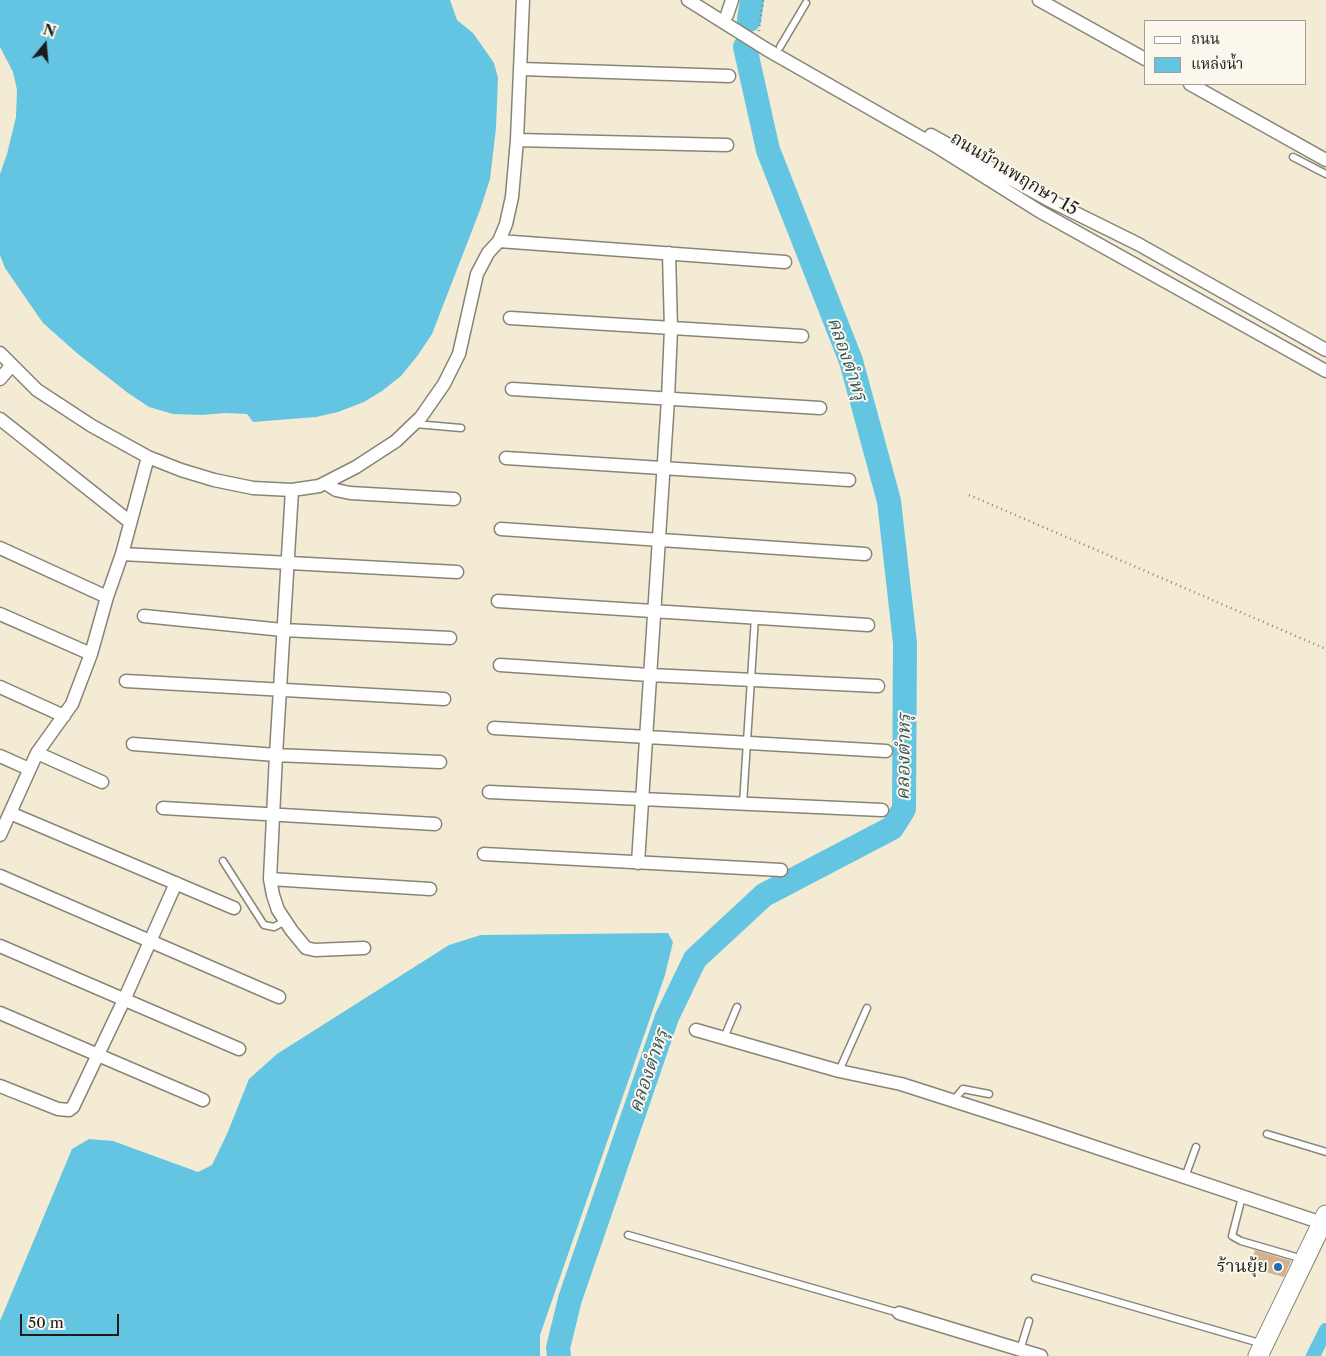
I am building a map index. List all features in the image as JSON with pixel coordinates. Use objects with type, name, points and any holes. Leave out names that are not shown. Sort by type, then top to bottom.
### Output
[{"type":"main road","points":[[1261,1350],[1324,1219]]},
{"type":"street","points":[[0,353],[37,390],[92,426],[148,457],[214,480],[254,488],[292,490],[326,483],[356,467],[396,441],[421,417],[444,384],[459,354],[477,274],[488,253],[499,241],[506,224],[512,196],[517,140],[524,0]]},
{"type":"street","name":"ถนนบ้านพฤกษา 15","points":[[688,0],[766,49],[934,145],[1039,211],[1326,371]]},
{"type":"street","name":"ถนนบ้านพฤกษา 15","points":[[703,0],[780,47],[1047,199],[1138,244],[1326,350]]},
{"type":"street","points":[[727,15],[732,0]]},
{"type":"street","points":[[1039,0],[1144,58]]},
{"type":"street","points":[[521,68],[730,76]]},
{"type":"street","points":[[1192,85],[1326,160]]},
{"type":"street","points":[[517,140],[727,145]]},
{"type":"street","points":[[1039,211],[1047,199]]},
{"type":"street","points":[[499,241],[785,262]]},
{"type":"street","points":[[638,863],[668,399],[670,329],[669,253]]},
{"type":"street","points":[[510,318],[802,336]]},
{"type":"street","points":[[0,379],[11,366]]},
{"type":"street","points":[[512,389],[820,408]]},
{"type":"street","points":[[0,419],[130,522]]},
{"type":"street","points":[[148,457],[122,554],[107,597],[91,654],[72,704],[37,753],[4,824],[176,883],[234,908]]},
{"type":"street","points":[[506,458],[848,480]]},
{"type":"street","points":[[326,483],[336,490],[350,493],[454,499]]},
{"type":"street","points":[[292,490],[289,564],[279,689],[270,879],[278,910],[301,944],[306,948],[315,950],[364,948]]},
{"type":"street","points":[[501,529],[865,554]]},
{"type":"street","points":[[0,548],[107,597]]},
{"type":"street","points":[[122,554],[457,572]]},
{"type":"street","points":[[498,601],[868,625]]},
{"type":"street","points":[[0,614],[91,654]]},
{"type":"street","points":[[144,616],[283,630],[450,638]]},
{"type":"street","points":[[500,664],[650,675],[878,686]]},
{"type":"street","points":[[126,681],[444,699]]},
{"type":"street","points":[[0,687],[64,716]]},
{"type":"street","points":[[494,728],[886,751]]},
{"type":"street","points":[[133,744],[276,754],[440,762]]},
{"type":"street","points":[[37,753],[102,782]]},
{"type":"street","points":[[0,756],[29,769]]},
{"type":"street","points":[[489,792],[882,810]]},
{"type":"street","points":[[163,808],[435,824]]},
{"type":"street","points":[[484,854],[781,870]]},
{"type":"street","points":[[0,876],[279,997]]},
{"type":"street","points":[[270,879],[430,890]]},
{"type":"street","points":[[0,1086],[58,1109],[69,1110],[76,1104],[176,883]]},
{"type":"street","points":[[0,946],[239,1049]]},
{"type":"street","points":[[0,1013],[203,1100]]},
{"type":"street","points":[[696,1030],[839,1071],[901,1084],[1242,1196],[1324,1219]]},
{"type":"street","points":[[899,1313],[1042,1356]]},
{"type":"lane","points":[[780,47],[806,3]]},
{"type":"lane","points":[[1293,157],[1326,174]]},
{"type":"lane","points":[[414,424],[460,428]]},
{"type":"lane","points":[[743,804],[755,617]]},
{"type":"lane","points":[[223,861],[264,925],[274,927],[285,921]]},
{"type":"lane","points":[[724,1038],[736,1007]]},
{"type":"lane","points":[[839,1071],[867,1008]]},
{"type":"lane","points":[[953,1101],[963,1089],[988,1094]]},
{"type":"lane","points":[[1267,1134],[1326,1152]]},
{"type":"lane","points":[[1184,1177],[1196,1146]]},
{"type":"lane","points":[[1242,1196],[1232,1236],[1241,1241],[1305,1260]]},
{"type":"lane","points":[[628,1235],[899,1313]]},
{"type":"lane","points":[[1035,1278],[1261,1350]]},
{"type":"lane","points":[[1020,1350],[1029,1321]]},
{"type":"path","points":[[758,34],[762,20],[763,0]]},
{"type":"path","points":[[969,495],[1326,649]]},
{"type":"water","points":[[0,0],[450,0],[457,20],[473,33],[494,63],[498,78],[496,128],[490,179],[432,334],[401,376],[364,402],[338,412],[316,417],[253,422],[247,414],[173,414],[149,407],[128,393],[78,354],[43,323],[5,268],[0,255],[0,174],[16,117],[17,90],[13,72],[0,47]]},
{"type":"water","points":[[668,933],[673,942],[665,975],[540,1335],[540,1356],[0,1356],[0,1321],[72,1149],[89,1139],[113,1141],[198,1172],[212,1165],[227,1134],[249,1079],[277,1054],[449,945],[481,935]]},
{"type":"building","points":[[1255,1250],[1291,1261],[1284,1277],[1250,1268]]},
{"type":"waterway","name":"คลองตำหรุ","points":[[749,20],[752,0]]},
{"type":"waterway","name":"คลองตำหรุ","points":[[559,1356],[558,1348],[570,1299],[667,1017],[695,959],[764,895],[892,828],[904,809],[905,643],[889,501],[851,361],[768,150],[745,47]]},
{"type":"waterway","points":[[1313,1356],[1326,1330]]},
{"type":"place","name":"ร้านยุ้ย","points":[[1278,1267]]}]
